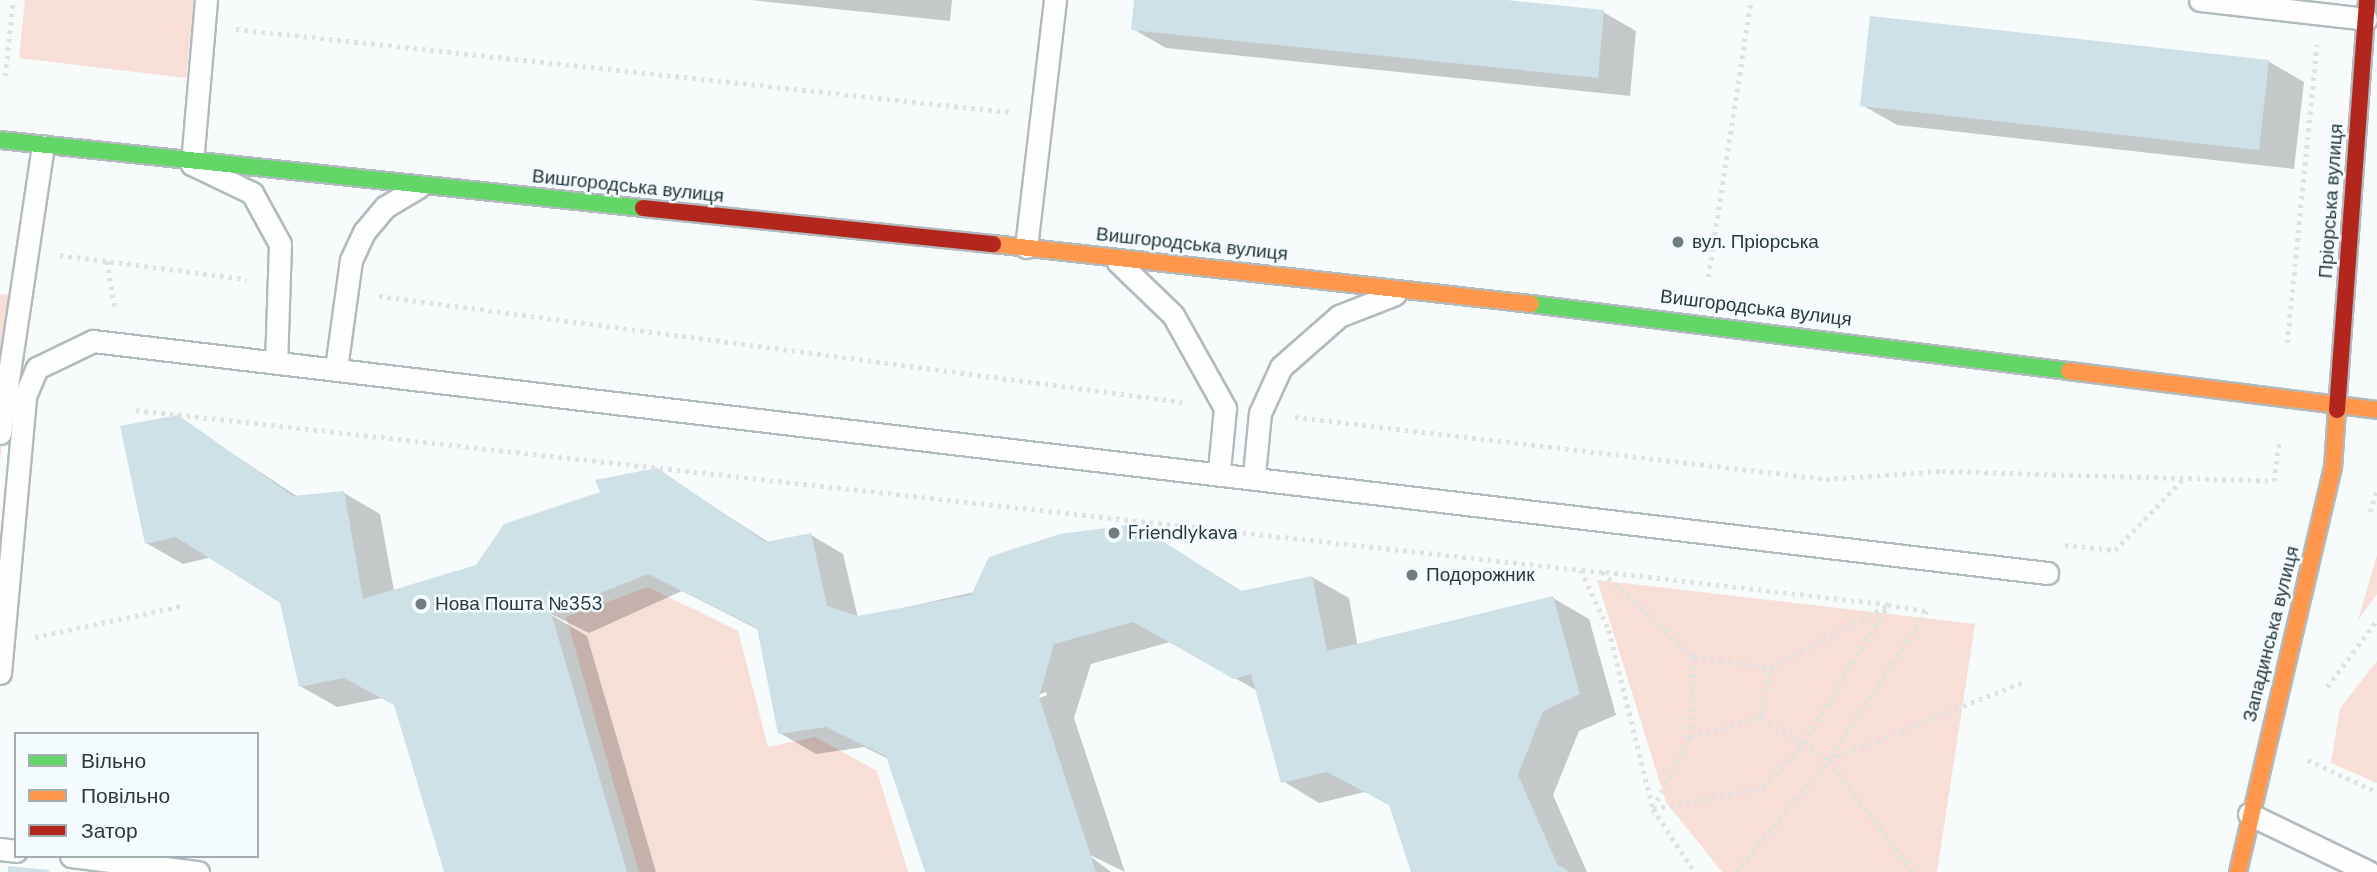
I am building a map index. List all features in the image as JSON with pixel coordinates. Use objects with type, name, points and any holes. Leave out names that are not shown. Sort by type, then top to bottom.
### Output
[{"type":"main road","name":"Пріорська вулиця","points":[[2342,404],[2367,10]]},
{"type":"main road","name":"Вишгородська вулиця","points":[[0,140],[192,164],[1408,288],[2377,410]]},
{"type":"main road","name":"Западинська вулиця","points":[[2238,872],[2249,814],[2333,468],[2342,404]]},
{"type":"lane","points":[[206,0],[192,164],[252,193],[280,244],[283,283],[276,362]]},
{"type":"lane","points":[[1026,247],[1055,0]]},
{"type":"lane","points":[[2200,0],[2320,13],[2367,10]]},
{"type":"lane","points":[[0,433],[43,146]]},
{"type":"lane","points":[[336,368],[345,291],[364,232],[385,207],[419,186]]},
{"type":"lane","points":[[1111,256],[1173,315],[1225,408],[1219,470]]},
{"type":"lane","points":[[1254,475],[1260,412],[1281,367],[1314,333],[1339,316],[1408,288]]},
{"type":"lane","points":[[0,673],[25,396],[37,368],[63,351],[93,341],[1219,470],[2047,573]]},
{"type":"lane","points":[[2249,814],[2369,872]]},
{"type":"lane","points":[[87,858],[198,872]]},
{"type":"path","points":[[5,76],[13,0]]},
{"type":"path","points":[[1708,277],[1751,0]]},
{"type":"path","points":[[2287,344],[2320,13]]},
{"type":"path","points":[[203,26],[1043,116]]},
{"type":"path","points":[[28,251],[283,283]]},
{"type":"path","points":[[107,261],[121,344]]},
{"type":"path","points":[[345,291],[1225,408]]},
{"type":"path","points":[[136,410],[1602,572],[1927,611],[1829,760],[1736,872]]},
{"type":"path","points":[[1260,412],[1826,479],[1941,471],[2274,481],[2280,440]]},
{"type":"path","points":[[2060,544],[2115,550],[2184,478]]},
{"type":"path","points":[[1581,570],[1609,630],[1653,810],[1695,872]]},
{"type":"path","points":[[1602,572],[1694,657],[1770,668],[1888,605]]},
{"type":"path","points":[[3,644],[185,605]]},
{"type":"path","points":[[1653,810],[1763,787],[1803,743],[1888,605]]},
{"type":"path","points":[[2323,692],[2377,620]]},
{"type":"path","points":[[1653,810],[1690,737],[1694,657]]},
{"type":"path","points":[[1761,717],[1770,668]]},
{"type":"path","points":[[1829,760],[2026,681]]},
{"type":"path","points":[[1690,737],[1761,717],[1829,760],[1913,872]]},
{"type":"path","points":[[2300,757],[2377,792]]},
{"type":"shaded area","points":[[25,0],[194,0],[186,78],[19,58]]},
{"type":"shaded area","points":[[0,294],[18,296],[0,462]]},
{"type":"shaded area","points":[[2377,555],[2377,594],[2358,620]]},
{"type":"shaded area","points":[[1597,580],[1975,624],[1937,872],[1722,872],[1666,802]]},
{"type":"shaded area","points":[[648,587],[738,631],[768,747],[815,737],[877,771],[908,872],[639,872],[566,617]]},
{"type":"shaded area","points":[[2377,661],[2377,783],[2331,763],[2340,708]]},
{"type":"building","points":[[1134,0],[1506,0],[1604,10],[1598,78],[1131,30]]},
{"type":"building","points":[[1870,16],[2269,60],[2259,150],[1860,106]]},
{"type":"building","points":[[178,415],[293,496],[344,491],[363,599],[476,565],[504,524],[600,492],[595,480],[657,468],[766,542],[811,533],[827,606],[858,616],[971,595],[989,557],[1060,534],[1136,524],[1241,591],[1312,576],[1327,651],[1553,596],[1580,694],[1543,711],[1518,775],[1557,864],[1569,872],[1411,872],[1389,805],[1327,772],[1281,783],[1251,674],[1234,679],[1133,622],[1054,644],[1039,697],[1096,872],[925,872],[886,756],[826,727],[778,734],[757,628],[648,574],[551,613],[627,872],[444,872],[394,705],[344,678],[299,687],[280,603],[176,537],[145,544],[120,426]]},
{"type":"building","points":[[8,866],[49,870],[49,872],[8,872]]},
{"type":"traffic: fast","points":[[0,140],[643,208]]},
{"type":"traffic: fast","points":[[1531,304],[2069,371]]},
{"type":"traffic: slow","points":[[993,244],[1531,304]]},
{"type":"traffic: slow","points":[[2069,371],[2377,410]]},
{"type":"traffic: slow","points":[[2238,872],[2333,468],[2337,410]]},
{"type":"traffic: jam","points":[[2337,410],[2367,0]]},
{"type":"traffic: jam","points":[[643,208],[993,244]]},
{"type":"place","name":"вул. Пріорська","points":[[1678,242]]},
{"type":"place","name":"Friendlykava","points":[[1114,533]]},
{"type":"place","name":"Подорожник","points":[[1412,575]]},
{"type":"place","name":"Нова Пошта №353","points":[[421,604]]}]
